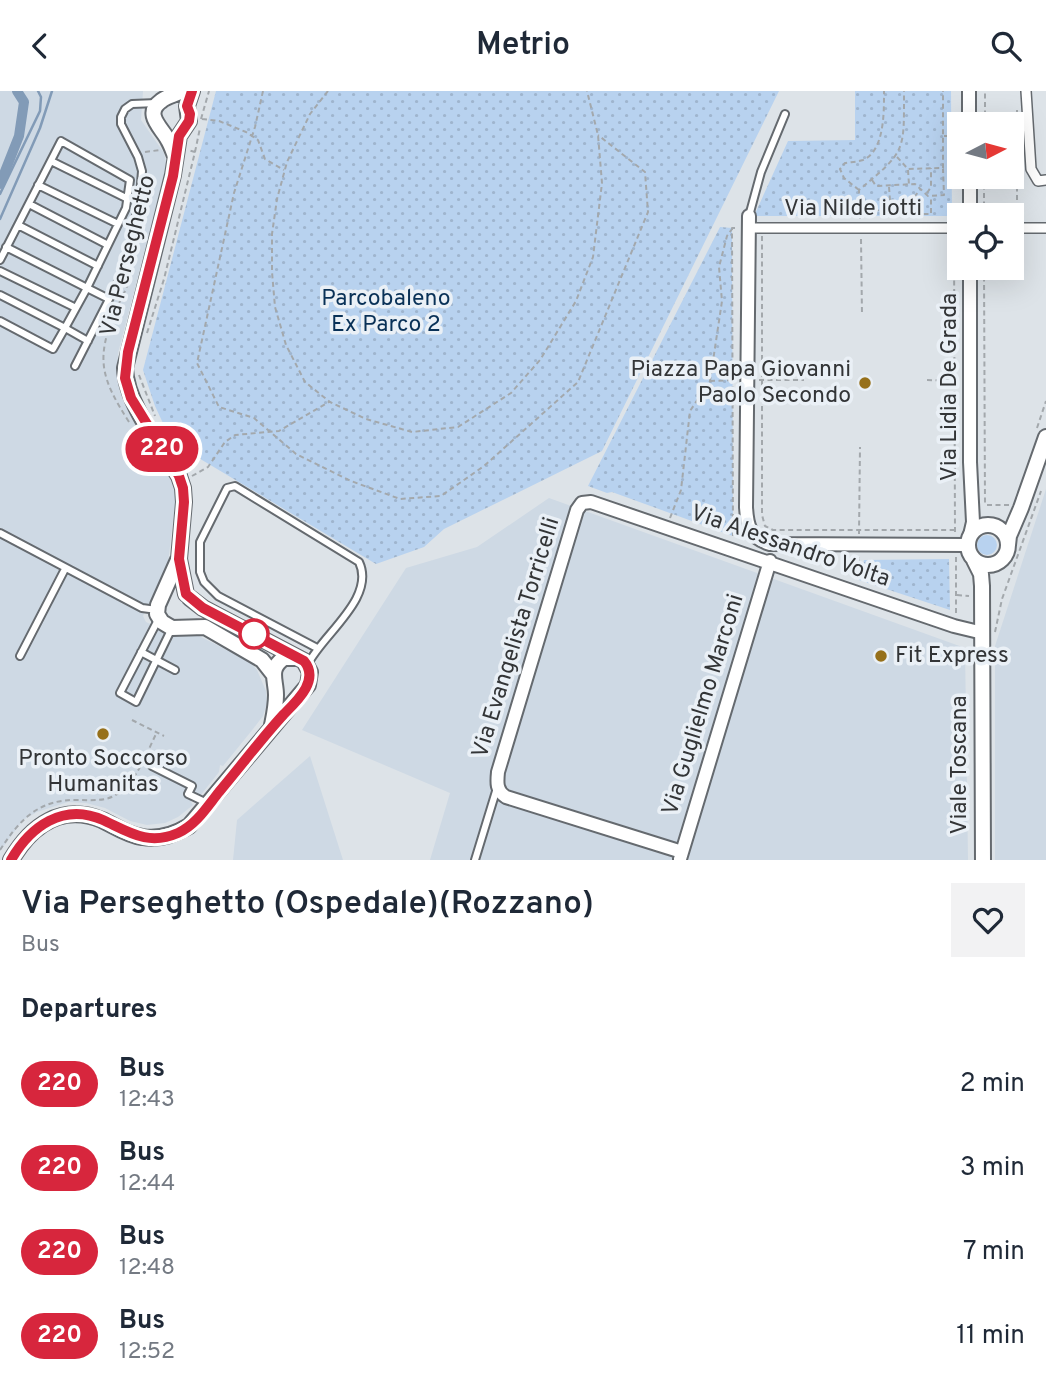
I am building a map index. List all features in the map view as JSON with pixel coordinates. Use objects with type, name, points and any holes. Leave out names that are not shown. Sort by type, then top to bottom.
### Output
[{"type":"street","name":"Via Perseghetto","points":[[188,596],[179,559],[183,488],[179,476],[131,398],[125,368],[173,176],[174,152],[179,136],[190,118],[187,106],[192,91]]},
{"type":"street","points":[[970,91],[970,112]]},
{"type":"street","points":[[1026,91],[1031,169],[1038,180],[1046,180]]},
{"type":"street","points":[[184,129],[173,134],[165,107],[181,99],[187,106]]},
{"type":"street","name":"Via Perseghetto","points":[[165,107],[169,141],[174,152]]},
{"type":"street","points":[[748,222],[746,507],[750,531],[755,537],[770,544],[964,542],[977,528],[1002,523],[1017,510]]},
{"type":"street","name":"Via Nilde iotti","points":[[748,222],[762,228],[947,228]]},
{"type":"street","points":[[1024,228],[1046,228]]},
{"type":"street","name":"Via Lidia De Grada","points":[[964,542],[973,522],[970,280]]},
{"type":"street","points":[[964,542],[974,560],[986,566],[1000,561],[1006,553],[1017,510],[1046,437]]},
{"type":"street","name":"Via Alessandro Volta","points":[[582,503],[590,502],[770,561],[954,626],[987,633]]},
{"type":"street","name":"Via Evangelista Torricelli","points":[[498,787],[498,772],[577,510],[582,503]]},
{"type":"street","name":"Via Lidia De Grada","points":[[972,505],[988,525]]},
{"type":"street","points":[[988,525],[1004,533],[1008,546]]},
{"type":"street","name":"Via Perseghetto","points":[[164,595],[179,559]]},
{"type":"street","name":"Viale Toscana","points":[[974,560],[982,577],[987,633]]},
{"type":"street","name":"Via Guglielmo Marconi","points":[[681,856],[770,561]]},
{"type":"street","name":"Viale Toscana","points":[[983,860],[988,612],[992,575],[1000,561]]},
{"type":"street","points":[[11,860],[26,837],[48,820],[75,814],[89,816],[131,835],[154,838],[168,836],[189,826],[304,690],[310,679],[302,662],[203,608],[188,596],[173,591],[164,595],[158,614],[166,626],[205,627],[262,660],[285,694],[292,695],[304,690]]},
{"type":"street","points":[[178,627],[193,613],[188,596]]},
{"type":"street","points":[[271,728],[276,709],[275,667],[288,657],[302,662]]},
{"type":"street","points":[[498,787],[500,794],[506,797],[681,856]]},
{"type":"lane","points":[[143,103],[165,107]]},
{"type":"lane","points":[[75,366],[125,268],[142,182],[138,157],[121,124],[121,117],[125,109],[132,104],[165,107]]},
{"type":"lane","points":[[748,222],[761,172],[785,114]]},
{"type":"lane","points":[[0,260],[61,141],[130,180],[126,208],[87,288],[53,349],[0,321]]},
{"type":"lane","points":[[51,161],[128,199]]},
{"type":"lane","points":[[38,185],[118,225]]},
{"type":"lane","points":[[29,204],[108,245]]},
{"type":"lane","points":[[18,225],[98,266]]},
{"type":"lane","points":[[6,247],[109,299]]},
{"type":"lane","points":[[0,271],[76,308]]},
{"type":"lane","points":[[0,295],[88,341]]},
{"type":"lane","points":[[302,662],[317,648],[325,638],[333,632],[361,588],[364,579],[359,562],[235,486],[227,488],[200,543],[200,572],[204,582],[218,596],[317,648]]},
{"type":"lane","points":[[0,533],[65,569],[158,614],[120,694],[136,702],[178,627]]},
{"type":"lane","points":[[20,656],[65,569]]},
{"type":"lane","points":[[43,586],[52,593]]},
{"type":"lane","points":[[141,652],[175,670]]},
{"type":"lane","points":[[152,767],[192,786],[188,794],[209,804]]},
{"type":"lane","points":[[475,860],[498,787]]},
{"type":"path","points":[[263,91],[234,193],[197,363],[219,407],[254,418],[296,454],[351,481],[400,499],[440,496],[484,466],[578,382],[648,212],[645,173],[598,135]]},
{"type":"path","points":[[328,91],[310,114],[285,171],[277,199],[272,234],[275,307],[294,364],[305,383],[330,401],[366,419],[412,432],[458,427],[511,393],[540,360],[576,301],[593,257],[602,183],[598,135],[587,91]]},
{"type":"path","points":[[859,190],[844,178],[840,169],[845,163],[869,156],[883,130],[884,91]]},
{"type":"path","points":[[859,190],[889,167],[897,156],[904,140],[904,91]]},
{"type":"path","points":[[872,180],[876,186],[915,184],[926,194],[944,195],[943,91]]},
{"type":"path","points":[[985,91],[985,112]]},
{"type":"path","points":[[1015,203],[1017,104]]},
{"type":"path","points":[[145,340],[164,279],[202,119],[219,121],[252,137],[258,141],[265,159],[285,171]]},
{"type":"path","points":[[943,137],[947,137]]},
{"type":"path","points":[[144,152],[195,152]]},
{"type":"path","points":[[897,156],[908,169],[909,185]]},
{"type":"path","points":[[926,194],[931,187],[931,168]]},
{"type":"path","points":[[908,169],[943,168]]},
{"type":"path","points":[[889,185],[891,214]]},
{"type":"path","points":[[910,214],[909,203],[920,189]]},
{"type":"path","points":[[859,190],[862,315]]},
{"type":"path","points":[[859,203],[868,202],[882,214],[931,214],[931,195]]},
{"type":"path","points":[[670,518],[684,478],[690,411],[710,381],[722,302],[719,267],[727,236],[732,228],[748,222]]},
{"type":"path","points":[[732,228],[733,536]]},
{"type":"path","points":[[762,228],[760,380],[762,515],[765,526],[773,530],[955,530]]},
{"type":"path","points":[[954,626],[964,542],[955,530],[954,504],[955,280]]},
{"type":"path","points":[[984,280],[985,505],[1017,510]]},
{"type":"path","points":[[138,372],[158,423]]},
{"type":"path","points":[[710,381],[747,380]]},
{"type":"path","points":[[760,380],[804,380]]},
{"type":"path","points":[[927,380],[970,383]]},
{"type":"path","points":[[191,477],[208,467],[221,447],[235,435],[279,431],[330,401]]},
{"type":"path","points":[[850,590],[859,568],[860,447]]},
{"type":"path","points":[[987,633],[1042,488]]},
{"type":"path","points":[[954,504],[972,505]]},
{"type":"path","points":[[956,595],[978,597]]},
{"type":"path","points":[[993,598],[1002,599]]},
{"type":"path","points":[[132,720],[164,736]]},
{"type":"path","points":[[0,850],[23,818],[38,809],[57,802],[97,801],[117,794],[131,782],[157,732]]},
{"type":"shaded area","points":[[0,91],[143,91],[141,120],[164,153],[167,166],[118,353],[117,378],[120,392],[173,483],[176,496],[168,563],[143,616],[146,622],[177,637],[197,635],[249,661],[257,670],[266,691],[267,703],[263,716],[253,729],[223,766],[220,765],[219,772],[200,796],[196,794],[191,802],[193,805],[178,817],[165,823],[147,825],[130,821],[105,808],[68,802],[37,812],[23,820],[0,851]]},
{"type":"shaded area","points":[[1046,489],[1046,860],[995,860],[995,646]]},
{"type":"shaded area","points":[[549,498],[965,648],[968,860],[430,860],[450,793],[302,730],[406,568],[477,547]]},
{"type":"shaded area","points":[[310,756],[343,860],[233,860],[237,820]]},
{"type":"green space","name":"Parcobaleno Ex Parco 2","points":[[216,91],[779,91],[602,451],[444,529],[424,547],[376,564],[202,460],[168,434],[155,406],[143,370]]},
{"type":"green space","points":[[855,91],[951,91],[951,112],[947,112],[947,189],[952,189],[952,203],[947,203],[947,216],[754,216],[788,141],[855,140]]},
{"type":"green space","points":[[720,227],[732,228],[733,536],[612,492],[607,493],[588,486]]},
{"type":"green space","points":[[983,535],[991,535],[997,545],[991,555],[983,555],[977,549],[977,541]]},
{"type":"green space","points":[[949,559],[950,610],[859,580],[864,560]]},
{"type":"waterway","points":[[0,184],[19,136],[24,102],[17,91]]},
{"type":"waterway","points":[[0,194],[40,111],[41,97],[38,91]]},
{"type":"waterway","points":[[0,219],[40,128],[52,91]]},
{"type":"bus line","name":"220","points":[[11,860],[34,829],[48,820],[75,814],[102,820],[131,835],[154,838],[178,833],[199,816],[271,728],[298,700],[310,679],[309,669],[304,661],[203,608],[186,594],[179,559],[183,488],[179,476],[131,398],[125,378],[128,352],[173,176],[179,136],[189,121],[187,106],[192,91]]},
{"type":"place","name":"Piazza Papa Giovanni Paolo Secondo","points":[[865,383]]},
{"type":"place","name":"Fit Express","points":[[881,656]]},
{"type":"place","name":"Pronto Soccorso Humanitas","points":[[103,734]]}]
